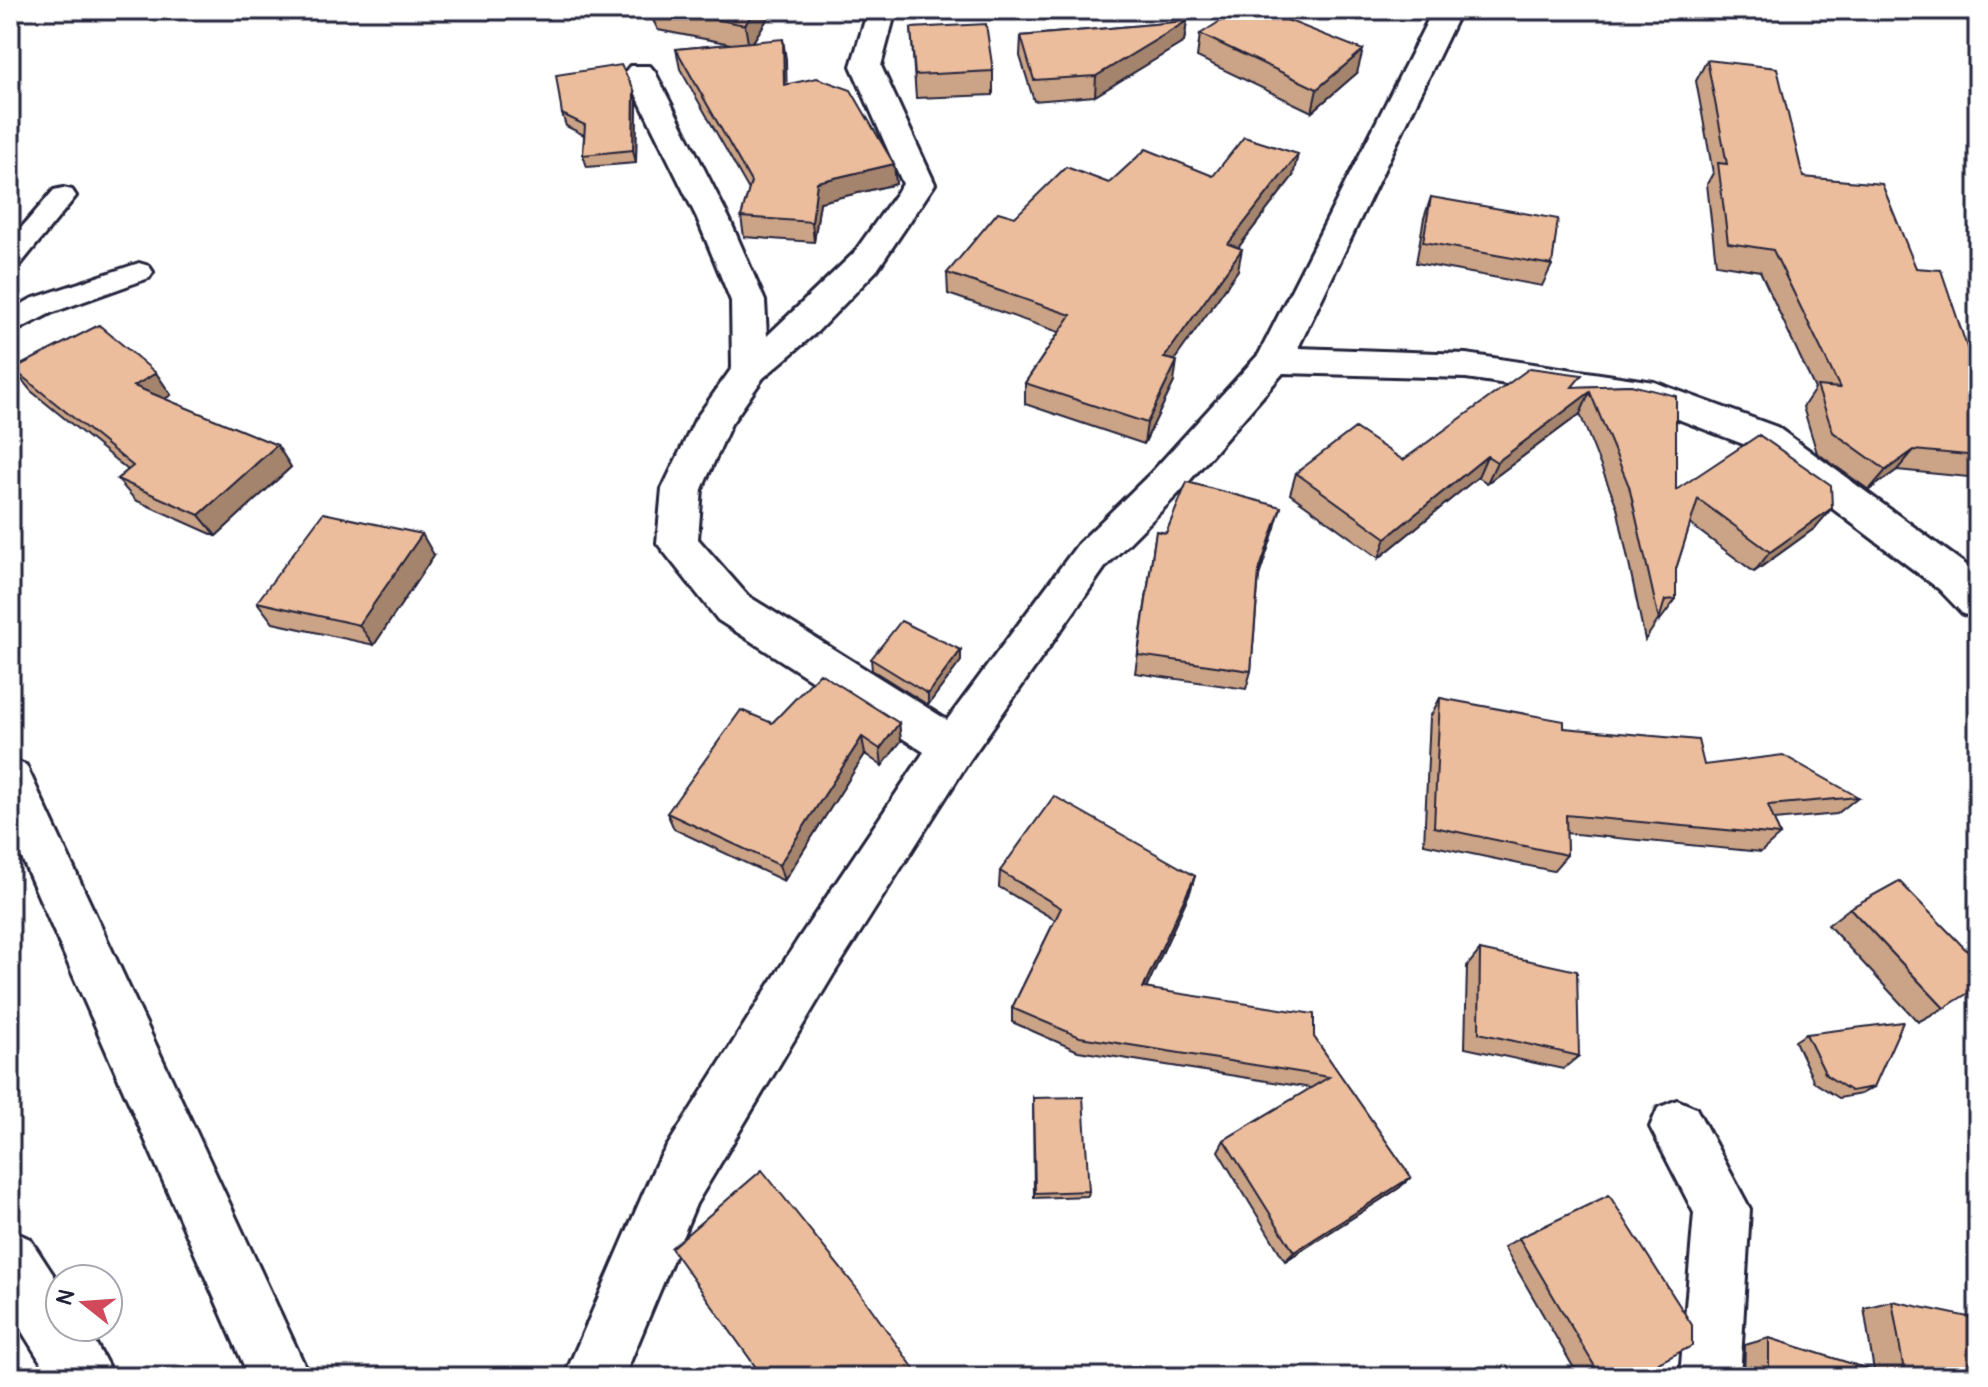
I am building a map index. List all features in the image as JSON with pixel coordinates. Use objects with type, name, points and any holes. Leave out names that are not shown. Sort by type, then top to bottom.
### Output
[{"type":"street","points":[[882,10],[866,66],[919,184],[865,262],[806,323],[750,369],[714,420],[682,489],[677,543],[733,608],[953,747]]},
{"type":"street","points":[[594,1377],[676,1184],[815,958],[953,747],[1092,555],[1164,484],[1274,360],[1447,10]]},
{"type":"street","points":[[640,72],[713,218],[748,301],[750,369]]},
{"type":"street","points":[[1274,360],[1466,366],[1641,391],[1764,437],[1954,578],[1978,602]]},
{"type":"street","points":[[10,779],[280,1377]]},
{"type":"street","points":[[1677,1127],[1722,1209],[1710,1377]]},
{"type":"street","points":[[10,1259],[84,1377]]},
{"type":"lane","points":[[10,259],[63,196]]},
{"type":"lane","points":[[10,324],[41,306],[139,272]]},
{"type":"building","points":[[666,10],[755,10],[745,25]]},
{"type":"building","points":[[1238,10],[1262,10],[1363,50],[1317,89],[1200,34]]},
{"type":"building","points":[[1187,21],[1096,76],[1034,80],[1021,36]]},
{"type":"building","points":[[986,24],[993,71],[915,75],[911,28]]},
{"type":"building","points":[[783,39],[784,85],[817,78],[851,90],[894,164],[817,182],[812,222],[741,217],[751,182],[676,49]]},
{"type":"building","points":[[1707,60],[1777,68],[1803,177],[1882,184],[1916,268],[1941,270],[1978,380],[1978,456],[1914,450],[1886,470],[1833,432],[1817,386],[1840,388],[1773,250],[1728,243],[1718,163],[1727,164]]},
{"type":"building","points":[[621,65],[634,90],[633,150],[583,155],[585,125],[562,114],[556,75]]},
{"type":"building","points":[[1244,137],[1298,154],[1228,244],[1242,249],[1164,358],[1177,361],[1147,423],[1025,383],[1071,315],[947,273],[998,212],[1015,217],[1066,167],[1109,183],[1146,149],[1213,176]]},
{"type":"building","points":[[1431,197],[1558,219],[1552,265],[1423,242]]},
{"type":"building","points":[[99,325],[156,373],[134,386],[277,445],[199,515],[117,479],[133,466],[13,369]]},
{"type":"building","points":[[1530,368],[1582,375],[1572,387],[1631,385],[1676,396],[1676,490],[1759,435],[1831,485],[1832,508],[1770,552],[1698,499],[1676,569],[1676,599],[1665,600],[1659,620],[1629,486],[1590,392],[1497,462],[1487,456],[1386,538],[1296,473],[1355,428],[1403,460]]},
{"type":"building","points":[[1187,482],[1281,507],[1259,571],[1251,671],[1138,655],[1156,531],[1166,533]]},
{"type":"building","points":[[323,513],[422,534],[359,625],[257,602]]},
{"type":"building","points":[[901,621],[961,650],[928,694],[871,659]]},
{"type":"building","points":[[820,673],[899,723],[880,749],[862,737],[779,865],[667,813],[741,710],[772,723]]},
{"type":"building","points":[[1440,698],[1564,721],[1564,728],[1698,740],[1704,765],[1783,755],[1858,797],[1768,805],[1780,835],[1566,815],[1567,855],[1434,827]]},
{"type":"building","points":[[1054,796],[1195,876],[1143,988],[1314,1014],[1314,1037],[1411,1177],[1294,1252],[1224,1140],[1329,1077],[1080,1037],[1012,1008],[1061,908],[1000,871]]},
{"type":"building","points":[[1899,881],[1978,962],[1978,987],[1944,1008],[1850,908]]},
{"type":"building","points":[[1480,950],[1577,971],[1579,1056],[1479,1033]]},
{"type":"building","points":[[1903,1022],[1874,1087],[1851,1091],[1826,1075],[1806,1034]]},
{"type":"building","points":[[1083,1097],[1089,1191],[1035,1193],[1033,1098]]},
{"type":"building","points":[[762,1170],[858,1290],[920,1377],[761,1377],[671,1248]]},
{"type":"building","points":[[1609,1195],[1692,1325],[1692,1346],[1631,1377],[1601,1377],[1519,1238]]},
{"type":"building","points":[[1892,1301],[1978,1319],[1978,1377],[1905,1377]]},
{"type":"building","points":[[1769,1338],[1894,1377],[1769,1377]]}]
